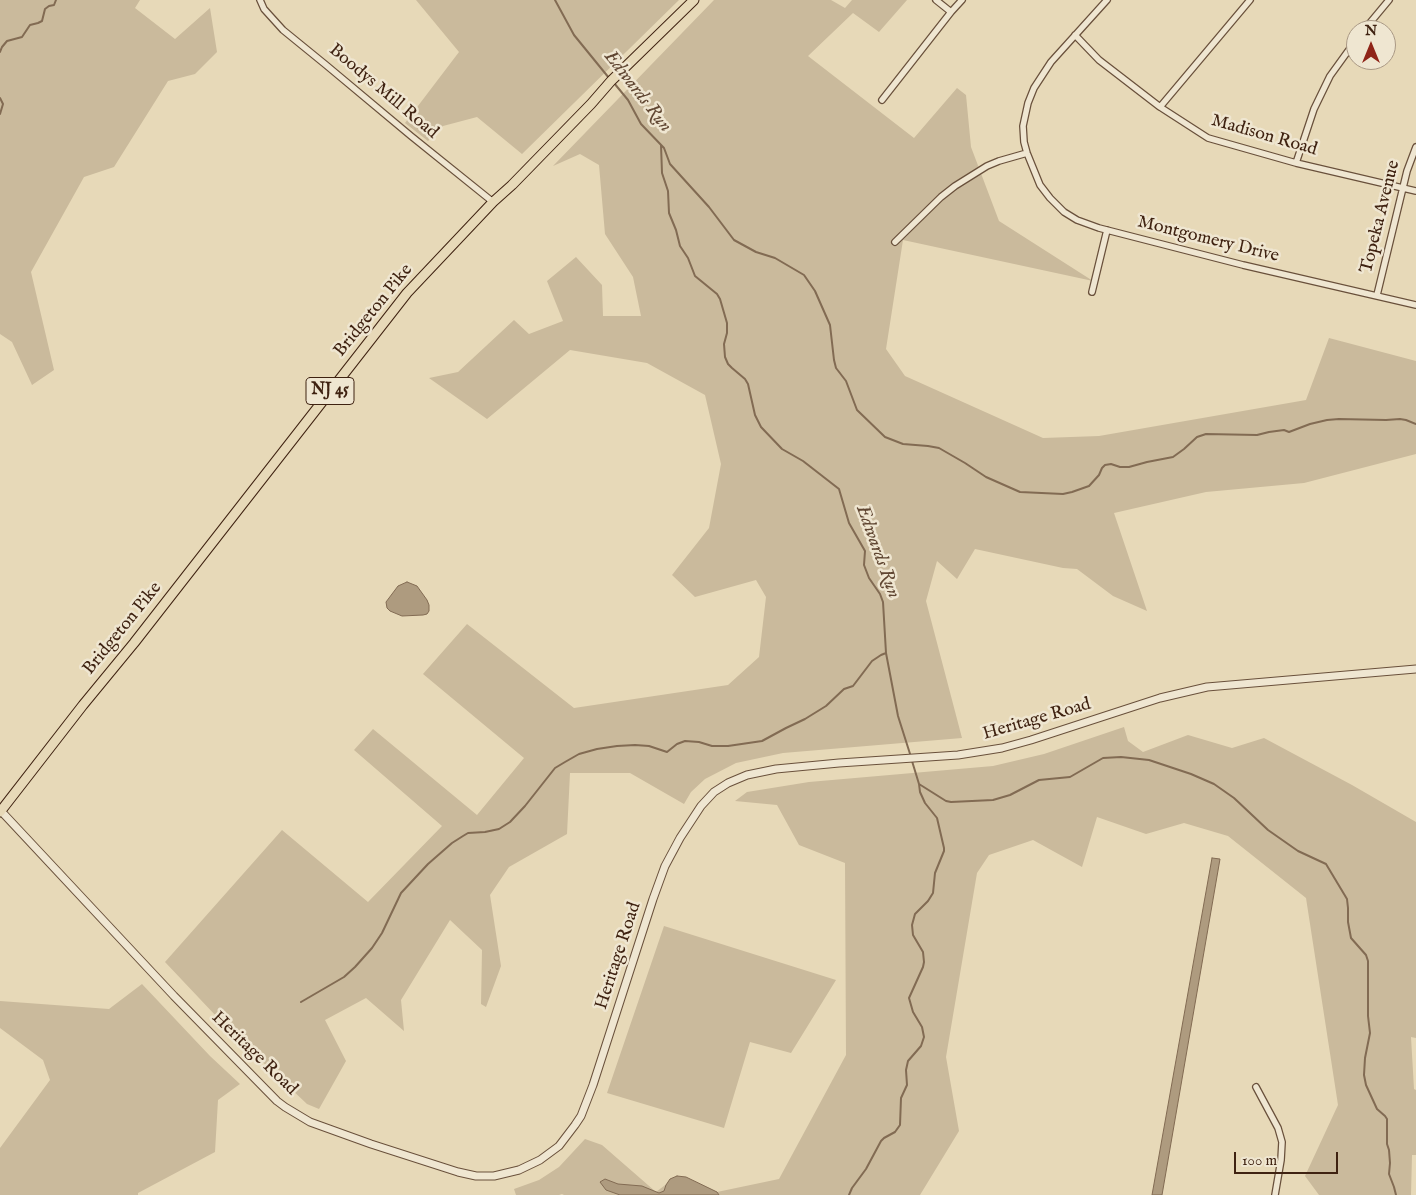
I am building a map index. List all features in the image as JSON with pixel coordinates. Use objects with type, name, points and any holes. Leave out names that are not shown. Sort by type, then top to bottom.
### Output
[{"type":"main road","name":"Bridgeton Pike","points":[[0,811],[134,643],[407,293],[493,202],[519,179],[611,81],[694,0]]},
{"type":"street","name":"Boodys Mill Road","points":[[260,0],[264,9],[283,30],[493,202]]},
{"type":"street","points":[[936,0],[951,12]]},
{"type":"street","points":[[882,100],[962,0]]},
{"type":"street","name":"Montgomery Drive","points":[[1106,0],[1051,62],[1034,88],[1028,103],[1023,126],[1027,153],[1040,185],[1064,212],[1077,220],[1107,230],[1243,265],[1416,305]]},
{"type":"street","points":[[1160,107],[1250,0]]},
{"type":"street","points":[[1372,20],[1389,0]]},
{"type":"street","name":"Madison Road","points":[[1075,35],[1099,60],[1160,107],[1208,138],[1296,163],[1416,191]]},
{"type":"street","points":[[1296,163],[1314,109],[1330,76],[1346,54]]},
{"type":"street","name":"Topeka Avenue","points":[[1377,295],[1410,161],[1416,147]]},
{"type":"street","points":[[895,242],[941,196],[955,186],[987,166],[1027,153]]},
{"type":"street","points":[[1092,292],[1107,230]]},
{"type":"street","name":"Heritage Road","points":[[0,811],[174,996],[277,1101],[310,1122],[371,1144],[458,1172],[490,1177],[526,1168],[540,1160],[559,1146],[575,1126],[593,1085],[652,899],[662,874],[683,832],[693,817],[708,798],[728,783],[757,772],[776,769],[980,752],[1014,745],[1197,688],[1416,669]]},
{"type":"street","points":[[1256,1087],[1278,1128],[1282,1142],[1275,1195]]},
{"type":"shaded area","points":[[0,0],[140,0],[135,8],[175,39],[210,8],[217,52],[195,74],[168,81],[114,167],[84,177],[31,272],[54,370],[32,385],[12,342],[0,334]]},
{"type":"shaded area","points":[[416,0],[679,0],[522,154],[477,117],[443,126],[428,141],[405,123],[459,52]]},
{"type":"shaded area","points":[[714,0],[831,0],[845,8],[852,0],[907,0],[879,32],[853,13],[808,56],[914,138],[957,88],[966,95],[971,147],[999,221],[1093,281],[903,240],[886,349],[905,376],[1043,438],[1099,436],[1306,400],[1329,338],[1416,361],[1416,454],[1304,483],[1206,492],[1114,513],[1147,611],[1113,596],[1077,569],[1063,568],[975,549],[957,579],[937,561],[926,601],[962,738],[783,753],[736,763],[705,779],[691,792],[684,804],[630,773],[570,773],[567,834],[509,867],[490,895],[501,966],[486,1007],[481,1004],[482,950],[450,920],[401,1000],[404,1031],[366,998],[325,1020],[346,1061],[319,1109],[307,1104],[233,1034],[165,962],[282,830],[368,902],[442,826],[354,750],[373,729],[477,815],[524,758],[423,674],[467,624],[574,708],[728,685],[759,657],[766,597],[756,580],[695,597],[672,575],[709,528],[721,464],[705,395],[647,363],[570,350],[487,419],[429,378],[458,372],[514,320],[529,334],[563,321],[547,281],[576,257],[602,285],[603,316],[641,316],[633,277],[605,234],[599,165],[580,154],[553,166]]},
{"type":"shaded area","points":[[407,582],[417,586],[427,600],[429,611],[427,614],[402,616],[387,608],[386,602],[398,586]]},
{"type":"shaded area","points":[[1124,727],[1128,741],[1143,752],[1188,735],[1232,748],[1264,738],[1416,822],[1416,1038],[1411,1037],[1414,1089],[1416,1090],[1416,1155],[1412,1155],[1411,1195],[1319,1195],[1305,1176],[1338,1105],[1306,898],[1228,836],[1184,823],[1146,834],[1097,817],[1082,867],[1033,840],[989,855],[977,873],[946,1057],[959,1131],[920,1195],[516,1195],[514,1189],[539,1180],[559,1167],[585,1139],[602,1145],[656,1192],[677,1176],[717,1192],[779,1179],[846,1055],[845,863],[799,845],[777,805],[735,801],[747,792],[809,782],[993,766],[1044,754]]},
{"type":"shaded area","points":[[1212,858],[1220,859],[1162,1195],[1152,1195]]},
{"type":"shaded area","points":[[664,926],[836,980],[791,1053],[750,1042],[724,1128],[607,1093]]},
{"type":"shaded area","points":[[142,984],[210,1056],[240,1084],[218,1100],[215,1152],[138,1193],[138,1195],[0,1195],[0,1148],[50,1080],[43,1060],[0,1028],[0,1001],[109,1009]]},
{"type":"shaded area","points":[[677,1176],[686,1177],[717,1192],[719,1195],[620,1195],[606,1190],[600,1182],[605,1179],[618,1184],[642,1186],[659,1193],[664,1191],[670,1179]]},
{"type":"waterway","points":[[0,52],[7,41],[22,37],[30,25],[42,21],[45,9],[54,5],[56,0]]},
{"type":"waterway","name":"Edwards Run","points":[[555,0],[574,35],[609,78]]},
{"type":"waterway","points":[[614,83],[628,100],[641,124],[664,148],[670,164],[709,207],[734,240],[756,252],[775,258],[804,275],[815,291],[830,325],[836,368],[846,381],[857,410],[885,437],[903,444],[939,448],[986,477],[1020,492],[1063,494],[1089,486],[1105,465],[1129,467],[1173,457],[1197,437],[1206,434],[1257,435],[1284,430],[1289,432],[1310,424],[1339,419],[1400,419],[1416,424]]},
{"type":"waterway","points":[[0,98],[3,104],[0,114]]},
{"type":"waterway","name":"Edwards Run","points":[[661,145],[662,173],[668,191],[669,213],[680,246],[688,258],[695,276],[717,294],[720,299],[727,323],[724,344],[725,357],[728,364],[748,384],[755,415],[761,427],[782,449],[803,461],[839,489],[849,523],[865,551],[864,565],[883,602],[886,653],[898,716],[911,757]]},
{"type":"waterway","points":[[301,1002],[344,977],[355,967],[382,933],[401,893],[428,864],[452,843],[468,833],[499,829],[510,822],[555,768],[565,762],[579,754],[617,746],[649,746],[667,752],[677,744],[685,741],[699,742],[712,746],[728,746],[762,741],[826,706],[844,689],[853,686],[872,661],[886,653]]},
{"type":"waterway","points":[[919,784],[946,801],[993,800],[1010,795],[1039,780],[1070,777],[1103,758],[1121,757],[1149,760],[1214,784],[1234,798],[1268,830],[1298,851],[1326,864],[1347,899],[1351,938],[1366,955],[1368,961],[1368,1016],[1370,1033],[1364,1075],[1366,1085],[1377,1109],[1387,1119],[1389,1174],[1396,1195]]},
{"type":"waterway","name":"Edwards Run","points":[[849,1195],[881,1141],[895,1132],[900,1125],[901,1098],[907,1085],[906,1070],[908,1061],[921,1046],[924,1037],[922,1027],[913,1012],[909,998],[924,962],[923,952],[913,935],[912,925],[915,914],[933,893],[935,873],[944,848],[937,818],[925,803],[920,792],[912,761]]}]
